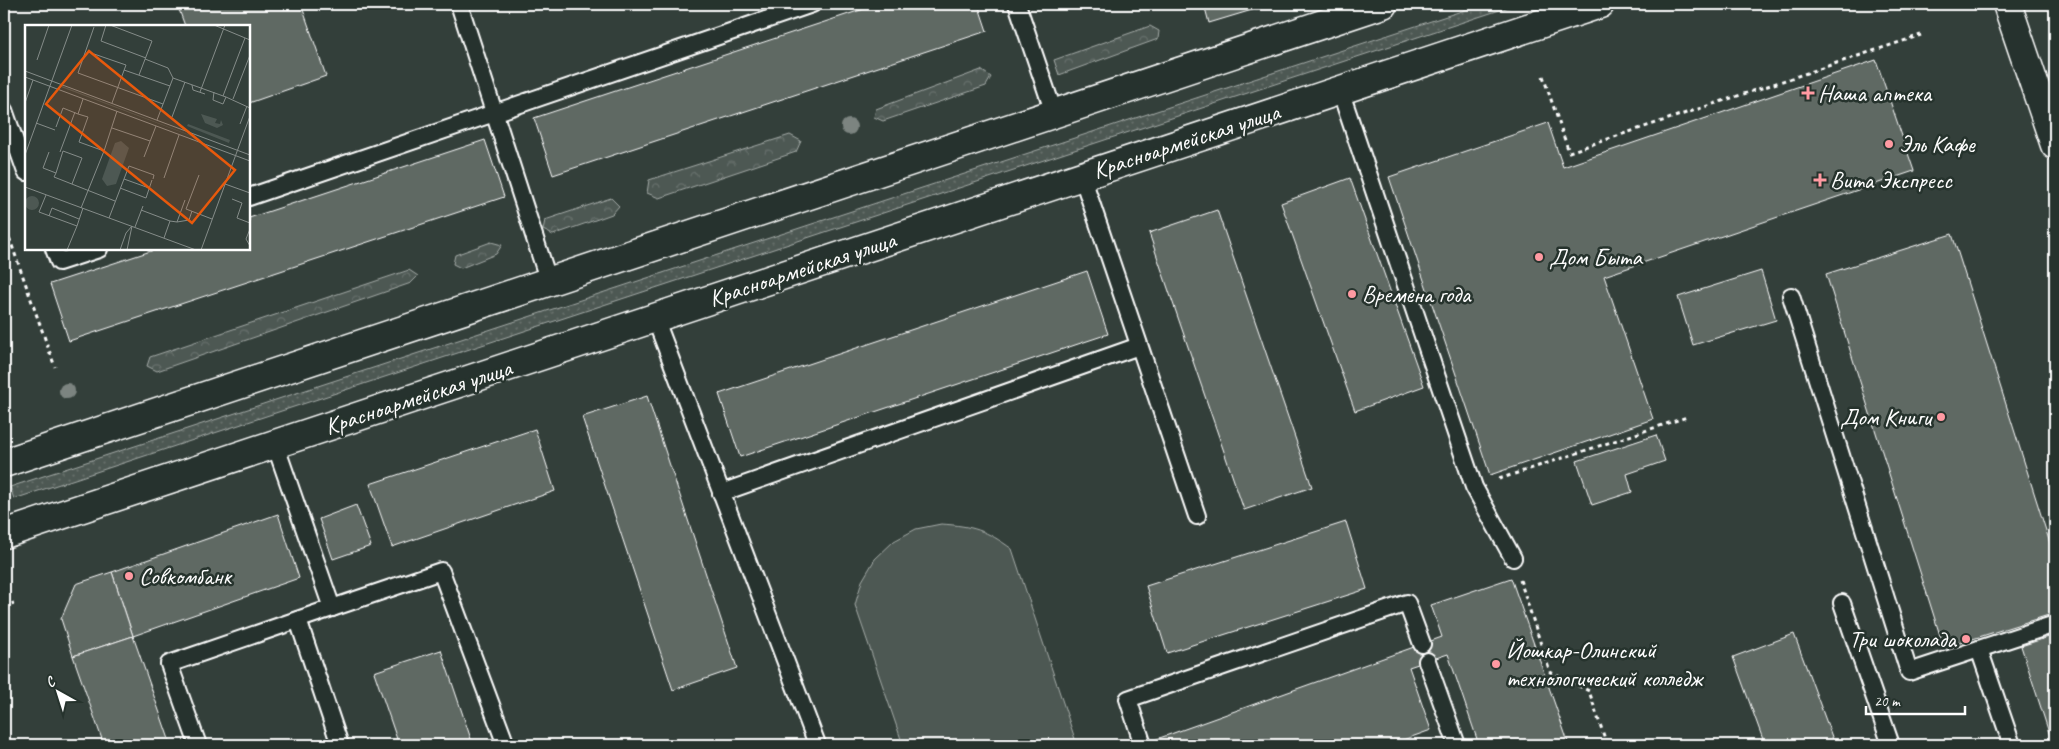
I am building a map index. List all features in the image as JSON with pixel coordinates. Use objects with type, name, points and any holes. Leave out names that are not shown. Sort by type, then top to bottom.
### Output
[{"type":"main road","points":[[4,463],[1383,4]]},
{"type":"main road","name":"Красноармейская улица","points":[[4,534],[1600,4]]},
{"type":"main road","points":[[2007,4],[2055,145]]},
{"type":"lane","points":[[459,4],[549,282]]},
{"type":"lane","points":[[250,197],[812,4]]},
{"type":"lane","points":[[1017,4],[1054,113]]},
{"type":"lane","points":[[1340,90],[1474,487],[1512,558]]},
{"type":"lane","points":[[4,110],[25,169]]},
{"type":"lane","points":[[1082,176],[1197,516]]},
{"type":"lane","points":[[54,250],[59,262],[95,250]]},
{"type":"lane","points":[[1791,296],[1909,672],[2055,624]]},
{"type":"lane","points":[[655,318],[816,745]]},
{"type":"lane","points":[[721,493],[1139,346]]},
{"type":"lane","points":[[275,444],[332,608]]},
{"type":"lane","points":[[198,745],[169,664],[441,571],[506,745]]},
{"type":"lane","points":[[1143,745],[1128,699],[1407,603],[1422,644]]},
{"type":"lane","points":[[1842,604],[1891,745]]},
{"type":"lane","points":[[298,620],[340,745]]},
{"type":"lane","points":[[1979,649],[2012,745]]},
{"type":"lane","points":[[1427,661],[1457,745]]},
{"type":"path","points":[[1543,76],[1569,152],[1921,35]]},
{"type":"path","points":[[4,223],[55,367]]},
{"type":"path","points":[[1474,487],[1687,417]]},
{"type":"path","points":[[1512,558],[1550,672],[1589,691],[1607,745]]},
{"type":"path","points":[[4,606],[14,602]]},
{"type":"green space","points":[[1483,4],[1518,4],[14,499],[10,487]]},
{"type":"green space","points":[[1150,26],[1159,31],[1158,39],[1059,75],[1054,60]]},
{"type":"green space","points":[[981,70],[991,77],[986,86],[883,121],[874,117],[876,109]]},
{"type":"green space","points":[[790,135],[801,141],[796,152],[659,198],[647,193],[649,180]]},
{"type":"green space","points":[[611,198],[619,206],[612,214],[553,235],[543,230],[545,220]]},
{"type":"green space","points":[[491,242],[502,245],[496,254],[461,268],[453,264],[455,255]]},
{"type":"green space","points":[[409,270],[418,276],[411,283],[157,371],[147,366],[150,357]]},
{"type":"green space","points":[[941,524],[979,530],[1012,549],[1077,745],[903,745],[855,605],[862,581],[875,559],[894,541],[916,529]]},
{"type":"building","points":[[177,4],[301,4],[326,76],[250,103],[250,25],[185,25]]},
{"type":"building","points":[[879,4],[978,4],[987,31],[553,175],[534,118]]},
{"type":"building","points":[[1204,4],[1272,4],[1209,23]]},
{"type":"building","name":"Дом Быта","points":[[1876,60],[1914,171],[1604,276],[1653,419],[1490,475],[1389,177],[1548,123],[1563,167]]},
{"type":"building","points":[[485,140],[504,197],[69,341],[50,284],[154,250],[250,250],[250,218]]},
{"type":"building","name":"Времена года","points":[[1350,178],[1424,386],[1355,411],[1281,203]]},
{"type":"building","points":[[1217,210],[1312,487],[1244,510],[1149,233]]},
{"type":"building","name":"Дом Книги","points":[[1952,234],[2055,559],[2055,613],[1944,648],[1826,274]]},
{"type":"building","points":[[1087,271],[1108,334],[740,457],[719,394]]},
{"type":"building","points":[[1761,271],[1776,320],[1693,345],[1678,297]]},
{"type":"building","points":[[647,396],[737,668],[673,690],[582,417]]},
{"type":"building","points":[[535,429],[555,491],[392,547],[370,484]]},
{"type":"building","points":[[1656,435],[1665,461],[1627,474],[1632,492],[1592,505],[1577,461]]},
{"type":"building","points":[[356,505],[371,546],[333,559],[319,519]]},
{"type":"building","points":[[278,514],[299,578],[133,636],[112,572]]},
{"type":"building","points":[[1346,522],[1367,589],[1167,653],[1146,586]]},
{"type":"building","points":[[112,572],[133,636],[73,656],[61,619],[76,584]]},
{"type":"building","name":"Йошкар-Олинский технологический колледж","points":[[1511,578],[1569,745],[1479,745],[1448,654],[1409,667],[1431,730],[1389,745],[1156,745],[1154,740],[1442,637],[1431,605]]},
{"type":"building","points":[[1794,634],[1835,745],[1765,745],[1733,657]]},
{"type":"building","points":[[2055,635],[2055,745],[2034,745],[2051,739],[2021,646]]},
{"type":"building","points":[[133,636],[171,745],[104,745],[73,656]]},
{"type":"building","points":[[441,650],[473,745],[399,745],[374,672]]},
{"type":"place","name":"Наша аптека","points":[[1808,93]]},
{"type":"place","name":"Эль Кафе","points":[[1889,144]]},
{"type":"place","name":"Вита Экспресс","points":[[1820,180]]},
{"type":"place","name":"Дом Быта","points":[[1539,257]]},
{"type":"place","name":"Времена года","points":[[1352,294]]},
{"type":"place","name":"Дом Книги","points":[[1941,417]]},
{"type":"place","name":"Совкомбанк","points":[[129,576]]},
{"type":"place","name":"Три шоколада","points":[[1966,639]]},
{"type":"place","name":"Йошкар-Олинский технологический колледж","points":[[1496,664]]}]
